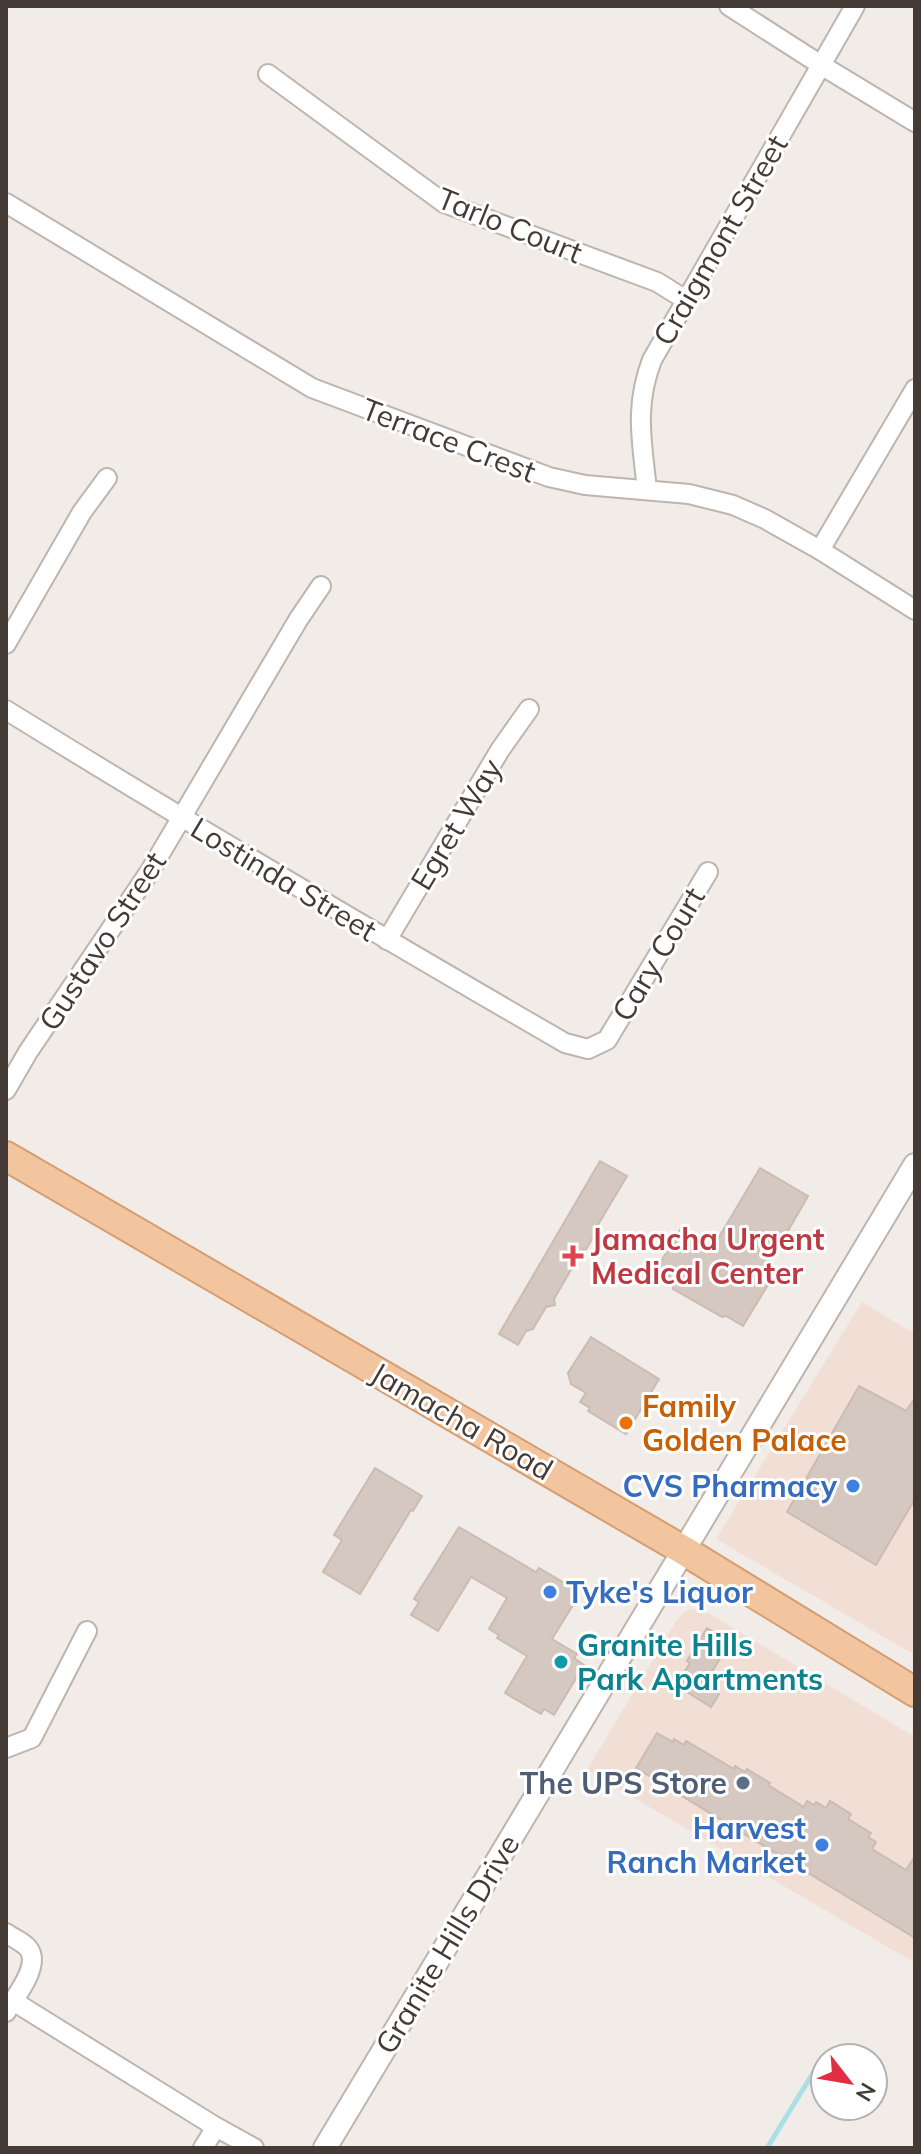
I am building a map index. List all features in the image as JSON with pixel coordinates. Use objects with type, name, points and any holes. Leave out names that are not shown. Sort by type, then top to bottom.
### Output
[{"type":"main road","name":"Jamacha Road","points":[[6,1156],[683,1550],[915,1692]]},
{"type":"street","points":[[729,6],[915,122]]},
{"type":"street","name":"Craigmont Street","points":[[647,490],[639,414],[643,387],[652,360],[855,6]]},
{"type":"street","name":"Tarlo Court","points":[[268,74],[444,203],[657,282],[686,300]]},
{"type":"street","name":"Terrace Crest","points":[[6,203],[312,388],[549,477],[585,485],[689,494],[733,505],[820,550],[915,610]]},
{"type":"street","points":[[820,550],[915,389]]},
{"type":"street","points":[[6,644],[82,512],[107,478]]},
{"type":"street","name":"Gustavo Street","points":[[6,1090],[28,1052],[150,871],[321,586]]},
{"type":"street","name":"Egret Way","points":[[387,940],[500,750],[529,709]]},
{"type":"street","name":"Lostinda Street","points":[[6,710],[181,818],[565,1043]]},
{"type":"street","name":"Cary Court","points":[[565,1043],[588,1049],[607,1040],[708,872]]},
{"type":"street","name":"Granite Hills Drive","points":[[325,2148],[915,1165]]},
{"type":"street","points":[[6,1748],[32,1738],[87,1631]]},
{"type":"street","points":[[6,1933],[27,1946],[32,1956],[32,1968],[10,2006],[254,2148]]},
{"type":"street","points":[[203,2148],[216,2127]]},
{"type":"shaded area","points":[[862,1302],[915,1334],[915,1655],[716,1539]]},
{"type":"shaded area","points":[[692,1609],[708,1613],[915,1737],[915,1963],[587,1770],[675,1623],[684,1612]]},
{"type":"building","points":[[600,1161],[627,1176],[554,1299],[555,1305],[546,1307],[533,1329],[526,1331],[518,1345],[499,1334]]},
{"type":"building","points":[[760,1168],[808,1196],[761,1278],[769,1283],[743,1326],[673,1289],[673,1284],[654,1273],[680,1230],[712,1249]]},
{"type":"building","points":[[591,1337],[659,1379],[626,1434],[588,1411],[590,1408],[580,1402],[586,1393],[571,1384],[568,1373]]},
{"type":"building","points":[[859,1386],[906,1411],[915,1398],[915,1499],[876,1565],[787,1512]]},
{"type":"building","points":[[375,1468],[422,1496],[360,1594],[323,1572],[342,1540],[334,1535]]},
{"type":"building","points":[[459,1527],[536,1572],[539,1568],[576,1590],[578,1597],[552,1639],[577,1654],[574,1658],[584,1665],[554,1715],[544,1709],[541,1714],[505,1693],[527,1656],[497,1638],[499,1635],[489,1629],[507,1598],[471,1577],[438,1631],[411,1615],[419,1602],[414,1599]]},
{"type":"building","points":[[707,1628],[730,1642],[704,1685],[719,1694],[711,1707],[676,1685]]},
{"type":"building","points":[[657,1733],[673,1742],[674,1739],[684,1745],[686,1741],[734,1769],[735,1766],[745,1772],[747,1769],[804,1807],[807,1801],[826,1808],[830,1801],[851,1814],[848,1819],[871,1833],[868,1837],[876,1842],[872,1849],[906,1870],[915,1856],[915,1938],[636,1768]]},
{"type":"waterway","points":[[767,2148],[809,2080]]},
{"type":"place","name":"Jamacha Urgent Medical Center","points":[[573,1256]]},
{"type":"place","name":"Family Golden Palace","points":[[626,1423]]},
{"type":"place","name":"CVS Pharmacy","points":[[853,1486]]},
{"type":"place","name":"Tyke's Liquor","points":[[550,1592]]},
{"type":"place","name":"Granite Hills Park Apartments","points":[[561,1662]]},
{"type":"place","name":"The UPS Store","points":[[743,1783]]},
{"type":"place","name":"Harvest Ranch Market","points":[[822,1845]]}]
